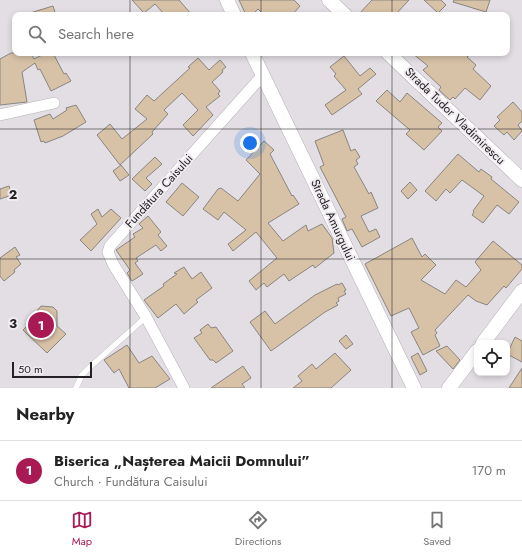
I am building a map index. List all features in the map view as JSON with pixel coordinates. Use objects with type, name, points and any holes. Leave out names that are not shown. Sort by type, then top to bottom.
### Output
[{"type":"street","points":[[227,0],[233,12]]},
{"type":"street","points":[[329,0],[342,12]]},
{"type":"street","name":"Strada Amurgului","points":[[253,56],[414,388]]},
{"type":"street","name":"Strada Tudor Vladimirescu","points":[[391,56],[522,180]]},
{"type":"street","name":"Fundătura Caisului","points":[[184,388],[146,317],[110,258],[108,252],[110,246],[262,76]]},
{"type":"street","points":[[0,115],[54,104]]},
{"type":"street","points":[[485,340],[522,291]]},
{"type":"street","points":[[450,388],[474,355]]},
{"type":"lane","points":[[76,388],[78,381],[86,371],[146,317]]},
{"type":"building","points":[[132,0],[179,0],[189,12],[162,12],[155,4],[143,12]]},
{"type":"building","points":[[239,0],[294,0],[300,6],[295,12],[261,12],[258,9],[255,12],[245,12]]},
{"type":"building","points":[[372,0],[409,0],[398,12],[361,12]]},
{"type":"building","points":[[424,0],[441,0],[446,5],[439,12],[437,12]]},
{"type":"building","points":[[454,0],[490,0],[486,12],[453,2]]},
{"type":"building","points":[[53,6],[55,12],[33,12]]},
{"type":"building","points":[[11,53],[12,56],[32,56],[34,59],[40,56],[55,56],[64,74],[66,73],[71,81],[51,91],[40,69],[38,70],[35,63],[22,72],[27,102],[0,105],[0,59]]},
{"type":"building","points":[[344,56],[360,76],[370,68],[376,74],[358,89],[362,94],[332,115],[325,105],[346,90],[334,76],[336,74],[330,67]]},
{"type":"building","points":[[416,56],[468,56],[467,57],[476,65],[473,69],[491,86],[480,100],[465,88],[455,99],[453,97],[450,100],[439,90],[441,87],[423,70],[428,66]]},
{"type":"building","points":[[198,58],[209,70],[220,60],[226,67],[222,70],[223,72],[212,82],[220,91],[218,94],[220,96],[206,107],[213,115],[193,136],[183,125],[198,110],[182,93],[164,110],[168,114],[152,132],[153,134],[120,165],[97,135],[110,124],[122,139],[147,119],[135,109],[147,95],[154,101],[190,68],[188,67]]},
{"type":"building","points":[[387,90],[400,102],[407,93],[442,123],[438,127],[442,131],[424,150],[406,134],[410,130],[376,101]]},
{"type":"building","points":[[513,102],[522,112],[522,121],[518,125],[522,131],[514,140],[507,132],[504,135],[494,126],[500,120],[497,117]]},
{"type":"building","points":[[76,105],[86,122],[63,136],[45,143],[44,141],[41,142],[34,120],[50,114],[53,119],[67,110],[66,108]]},
{"type":"building","points":[[343,130],[351,151],[355,149],[360,157],[356,160],[358,164],[354,167],[369,194],[371,192],[378,208],[361,216],[369,232],[376,229],[380,237],[362,247],[352,229],[347,231],[342,219],[346,217],[320,167],[324,165],[315,141]]},
{"type":"building","points":[[264,141],[274,150],[270,154],[292,196],[293,195],[299,204],[268,223],[283,241],[306,225],[308,231],[322,224],[332,238],[334,253],[315,268],[313,265],[289,281],[284,274],[267,287],[264,283],[256,290],[249,281],[277,258],[256,232],[233,251],[228,244],[246,230],[224,212],[218,220],[203,209],[218,189],[221,188],[238,201],[260,174],[246,160]]},
{"type":"building","points":[[458,154],[479,172],[481,169],[492,177],[491,179],[519,202],[509,214],[497,205],[483,223],[472,215],[474,212],[473,211],[484,196],[462,180],[450,193],[446,189],[436,201],[425,191]]},
{"type":"building","points":[[155,157],[162,164],[146,178],[152,184],[145,191],[132,179]]},
{"type":"building","points":[[121,165],[129,175],[120,181],[113,171]]},
{"type":"building","points":[[410,182],[417,190],[408,199],[401,191]]},
{"type":"building","points":[[182,183],[199,197],[183,216],[166,202]]},
{"type":"building","points":[[9,186],[12,195],[0,199],[0,189]]},
{"type":"building","points":[[98,209],[102,217],[111,209],[121,218],[91,251],[80,240],[97,224],[91,214]]},
{"type":"building","points":[[148,216],[161,232],[158,235],[167,246],[161,251],[156,245],[136,258],[138,261],[135,263],[143,274],[132,281],[127,273],[130,270],[116,250],[135,237],[133,234],[143,228],[139,224]]},
{"type":"building","points":[[412,238],[422,257],[425,254],[436,265],[421,280],[445,294],[456,280],[466,287],[481,270],[475,262],[493,241],[522,265],[522,269],[506,288],[504,286],[487,305],[476,301],[468,295],[435,330],[437,333],[435,335],[440,346],[423,355],[411,332],[419,328],[409,308],[391,316],[365,264]]},
{"type":"building","points":[[15,247],[20,255],[16,257],[21,264],[14,270],[15,272],[4,281],[0,276],[0,258]]},
{"type":"building","points":[[184,267],[192,279],[201,272],[212,288],[196,300],[198,302],[184,314],[176,304],[158,318],[144,300],[164,286],[163,284],[177,274],[174,273]]},
{"type":"building","points":[[342,283],[346,290],[344,291],[346,294],[338,298],[339,301],[336,303],[338,305],[325,312],[271,351],[250,322],[265,311],[275,324],[315,295]]},
{"type":"building","points":[[41,306],[53,307],[57,311],[57,326],[66,334],[47,353],[23,330],[36,317],[36,312]]},
{"type":"building","points":[[208,324],[211,328],[216,327],[233,351],[216,363],[213,360],[210,360],[194,338],[202,333],[200,330]]},
{"type":"building","points":[[346,335],[353,344],[346,349],[339,341]]},
{"type":"building","points":[[515,337],[522,341],[522,362],[510,356],[510,348]]},
{"type":"building","points":[[127,345],[139,363],[152,356],[170,379],[155,388],[129,388],[119,369],[114,373],[104,360]]},
{"type":"building","points":[[447,346],[460,360],[453,369],[436,351]]},
{"type":"building","points":[[335,353],[351,370],[331,388],[293,388],[302,381],[298,376],[312,364],[316,369]]},
{"type":"building","points":[[418,353],[427,371],[420,375],[411,357]]},
{"type":"building","points":[[243,366],[251,378],[242,384],[245,388],[211,388]]},
{"type":"building","points":[[522,368],[522,388],[509,388]]},
{"type":"place","name":"Biserica „Nașterea Maicii Domnului”","points":[[41,325]]}]
